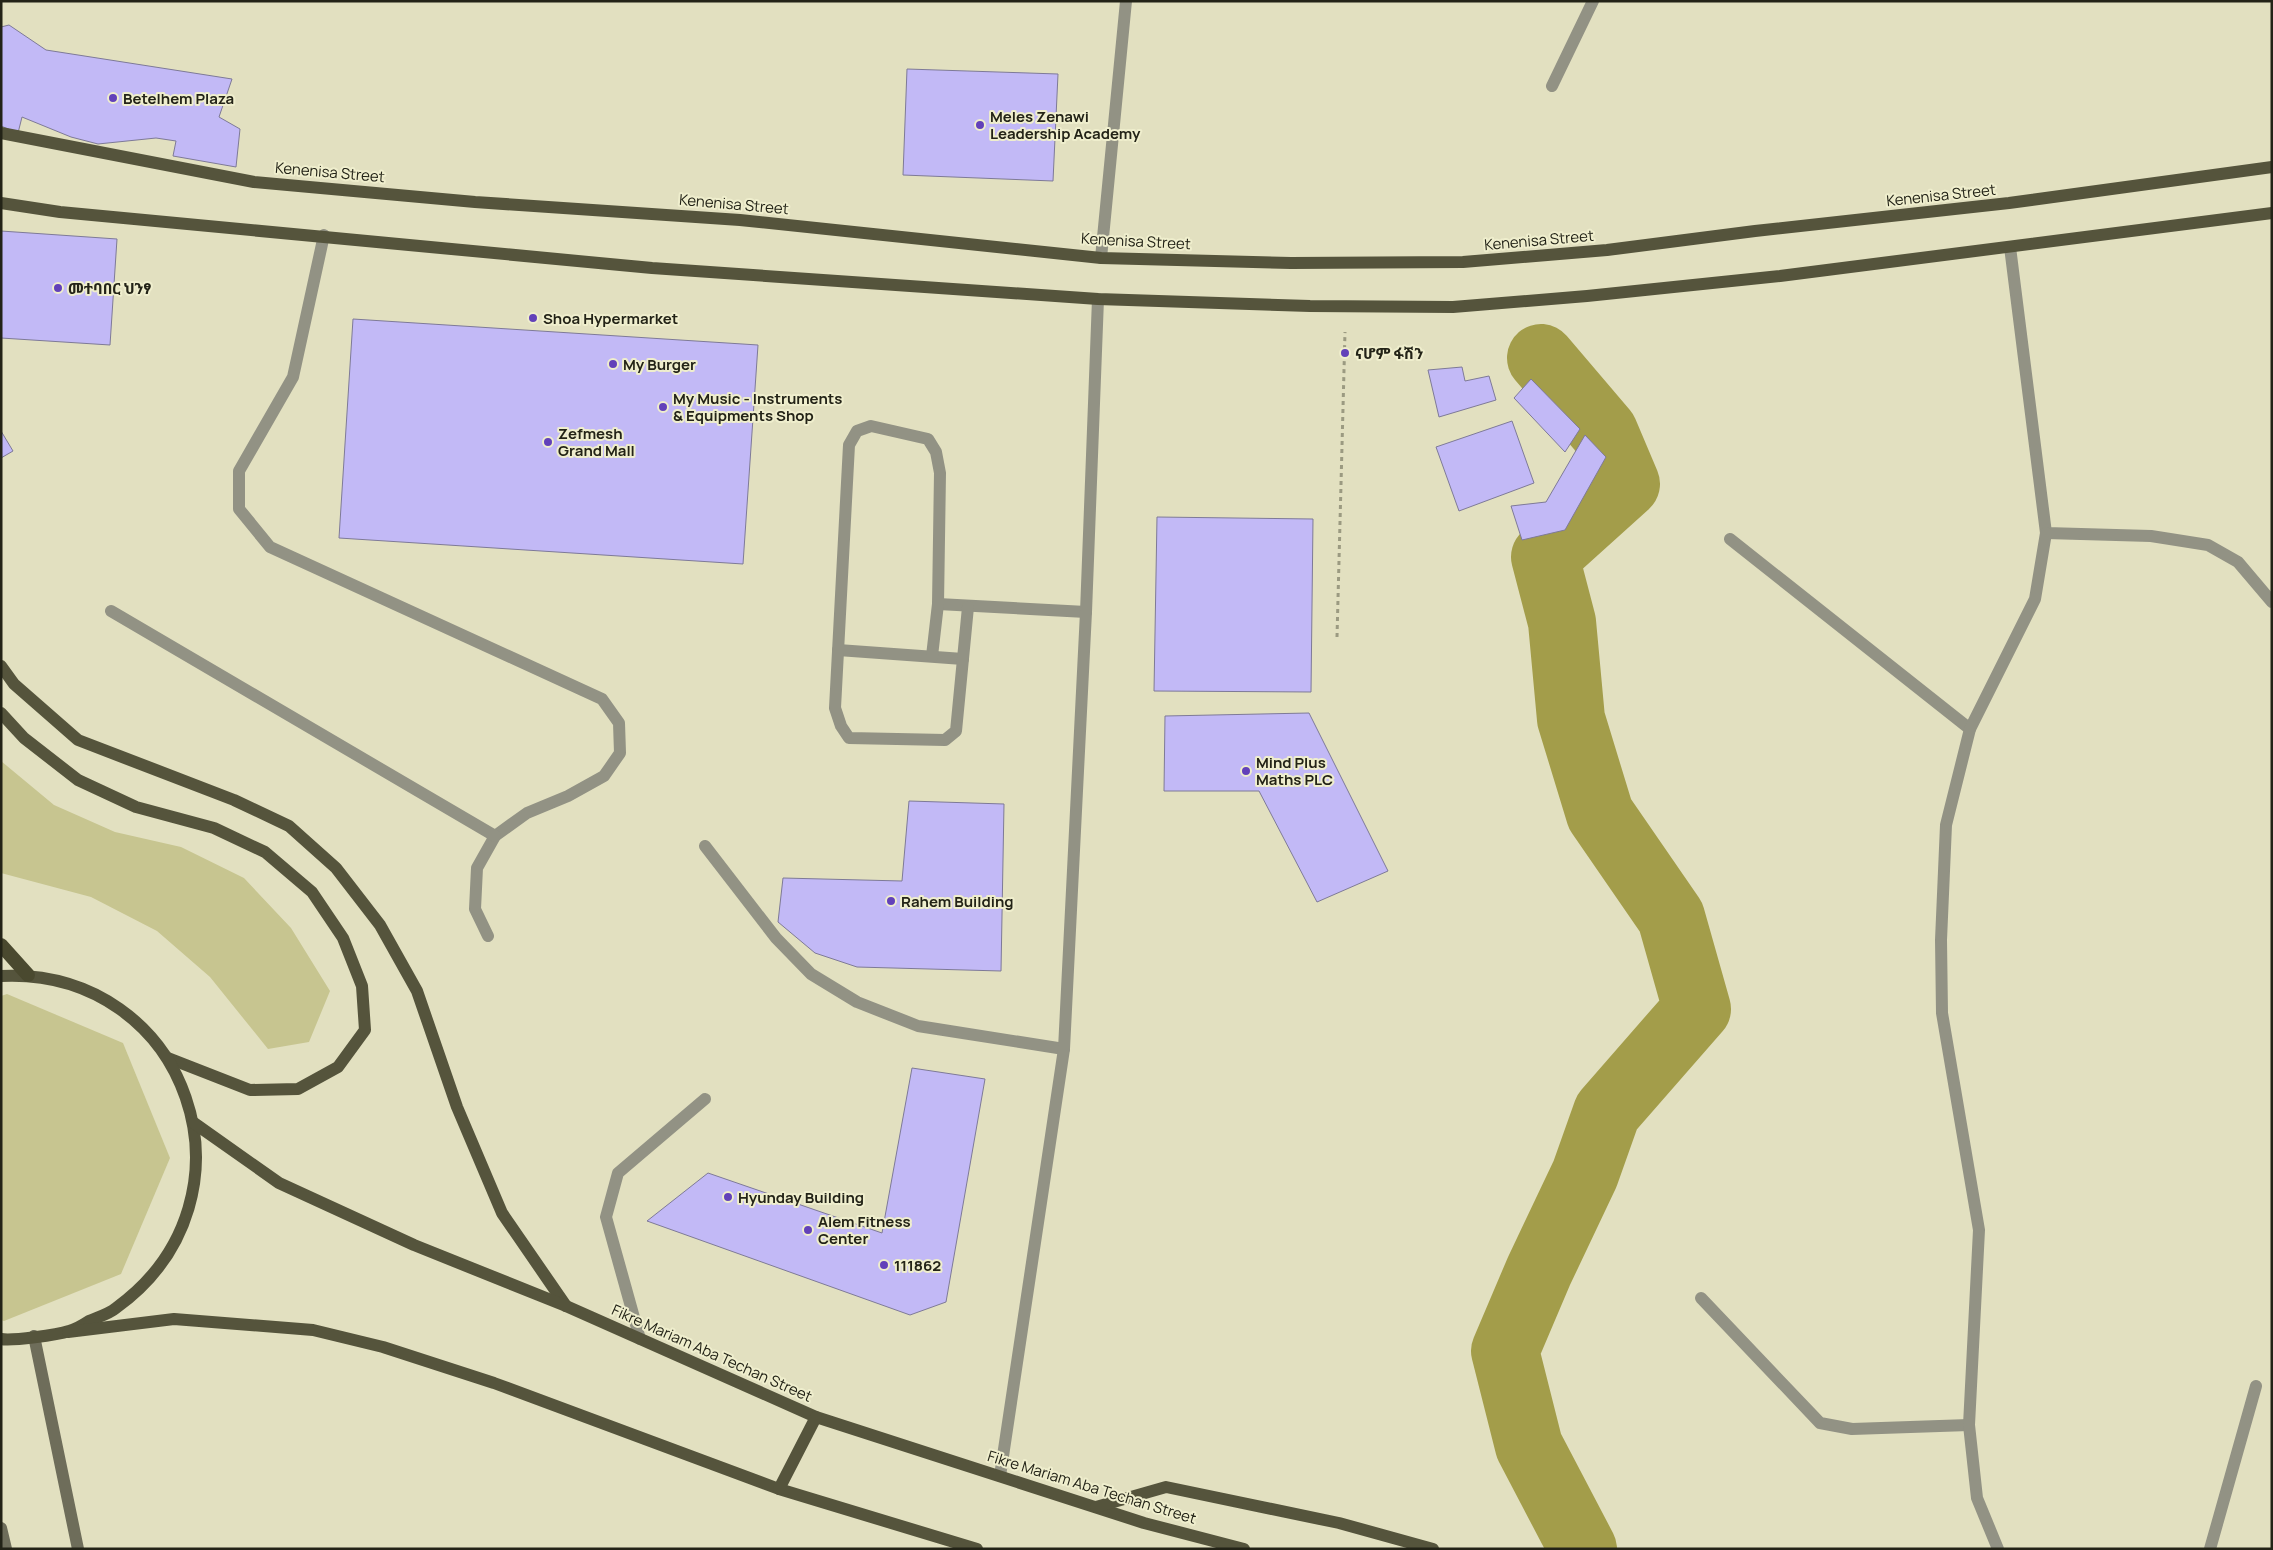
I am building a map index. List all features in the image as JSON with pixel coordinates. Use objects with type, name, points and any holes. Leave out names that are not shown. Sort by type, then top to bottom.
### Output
[{"type":"highway","points":[[1,945],[28,974]]},
{"type":"main road","name":"Kenenisa Street","points":[[1,133],[254,182],[476,202],[740,220],[1101,258],[1291,263],[1463,262],[1607,250],[1755,231],[2010,204],[2272,167]]},
{"type":"main road","points":[[1,203],[60,212],[652,268],[1098,299],[1453,307],[1587,296],[1780,276],[2272,213]]},
{"type":"main road","points":[[1,666],[14,684],[78,740],[234,800],[289,826],[336,868],[380,925],[417,991],[457,1107],[502,1213],[566,1306]]},
{"type":"main road","points":[[1,713],[24,738],[78,780],[136,807],[214,828],[265,852],[312,892],[343,938],[362,986],[365,1030],[338,1067],[298,1089],[250,1090],[168,1058]]},
{"type":"main road","points":[[1,976],[28,974],[82,988],[125,1013],[168,1058],[184,1089],[194,1123],[196,1176],[183,1228],[155,1273],[116,1309],[68,1332]]},
{"type":"main road","name":"Fikre Mariam Aba Techan Street","points":[[194,1123],[279,1183],[414,1245],[566,1306],[816,1417],[1144,1523],[1244,1549]]},
{"type":"main road","points":[[1,1339],[174,1319],[313,1330],[383,1347],[494,1383],[779,1489],[977,1549]]},
{"type":"main road","points":[[34,1336],[78,1549]]},
{"type":"main road","points":[[779,1489],[816,1417]]},
{"type":"main road","points":[[1096,1507],[1166,1487],[1340,1523],[1433,1549]]},
{"type":"main road","points":[[1,1528],[6,1549]]},
{"type":"street","points":[[1101,258],[1126,1]]},
{"type":"street","points":[[1552,86],[1593,1]]},
{"type":"street","points":[[324,236],[293,377],[238,471],[238,509],[270,547],[602,699],[619,723],[620,753],[604,776],[568,796],[527,813],[495,836],[477,868],[476,908],[488,936]]},
{"type":"street","points":[[1998,1549],[1977,1498],[1969,1425],[1979,1230],[1942,1013],[1941,940],[1946,824],[1970,729],[2035,599],[2046,533],[2010,247]]},
{"type":"street","points":[[1000,1476],[1064,1049],[1086,612],[1098,299]]},
{"type":"street","points":[[932,656],[938,604],[940,473],[936,452],[928,439],[871,426],[858,431],[849,445],[835,708],[841,726],[849,738],[945,740],[956,731],[968,607]]},
{"type":"street","points":[[2046,533],[2151,536],[2208,545],[2238,562],[2272,602]]},
{"type":"street","points":[[1730,539],[1970,729]]},
{"type":"street","points":[[938,604],[1086,612]]},
{"type":"street","points":[[110,611],[495,836]]},
{"type":"street","points":[[838,650],[963,659]]},
{"type":"street","points":[[705,846],[776,938],[804,967],[811,974],[857,1002],[918,1026],[1064,1049]]},
{"type":"street","points":[[640,1339],[606,1217],[618,1173],[705,1098]]},
{"type":"street","points":[[1700,1298],[1820,1423],[1852,1429],[1969,1425]]},
{"type":"street","points":[[2210,1549],[2256,1386]]},
{"type":"path","points":[[1337,637],[1346,306]]},
{"type":"shaded area","points":[[1,761],[54,805],[115,832],[181,847],[244,878],[291,928],[330,991],[309,1042],[268,1049],[210,977],[157,931],[91,897],[1,873]]},
{"type":"shaded area","points":[[7,994],[123,1043],[170,1158],[121,1274],[4,1321],[1,1320],[1,996]]},
{"type":"building","name":"Betelhem Plaza","points":[[9,25],[46,50],[232,79],[219,117],[240,129],[236,167],[173,156],[176,141],[156,138],[98,144],[71,137],[22,117],[18,133],[1,126],[1,27]]},
{"type":"building","name":"Meles Zenawi Leadership Academy","points":[[907,69],[1058,74],[1053,181],[903,175]]},
{"type":"building","name":"መተባበር ህንፃ","points":[[1,231],[117,239],[110,345],[1,338]]},
{"type":"building","name":"Zefmesh Grand Mall","points":[[353,319],[758,345],[743,564],[339,538]]},
{"type":"building","points":[[1462,367],[1465,381],[1489,376],[1496,400],[1439,417],[1428,370]]},
{"type":"building","points":[[1531,379],[1580,429],[1565,452],[1514,398]]},
{"type":"building","points":[[1512,421],[1534,483],[1459,511],[1436,447]]},
{"type":"building","points":[[1,431],[13,451],[1,458]]},
{"type":"building","points":[[1585,435],[1606,457],[1565,530],[1522,540],[1511,506],[1546,502]]},
{"type":"building","points":[[1157,517],[1313,519],[1311,692],[1154,691]]},
{"type":"building","points":[[1309,713],[1388,871],[1317,902],[1259,791],[1164,791],[1165,716]]},
{"type":"building","name":"Rahem Building","points":[[909,801],[1004,804],[1001,971],[857,967],[815,953],[778,922],[783,878],[902,881]]},
{"type":"building","name":"Hyunday Building","points":[[912,1068],[985,1079],[946,1302],[910,1315],[647,1221],[708,1173],[882,1233]]},
{"type":"waterway","points":[[1541,358],[1604,432],[1626,484],[1545,557],[1562,622],[1571,719],[1600,814],[1671,917],[1697,1009],[1607,1112],[1585,1174],[1539,1271],[1505,1351],[1529,1446],[1583,1549]]},
{"type":"place","name":"Betelhem Plaza","points":[[113,98]]},
{"type":"place","name":"Meles Zenawi Leadership Academy","points":[[980,125]]},
{"type":"place","name":"መተባበር ህንፃ","points":[[58,288]]},
{"type":"place","name":"Shoa Hypermarket","points":[[533,318]]},
{"type":"place","name":"ናሆም ፋሽን","points":[[1345,353]]},
{"type":"place","name":"My Burger","points":[[613,364]]},
{"type":"place","name":"My Music - Instruments & Equipments Shop","points":[[663,407]]},
{"type":"place","name":"Zefmesh Grand Mall","points":[[548,442]]},
{"type":"place","name":"Mind Plus Maths PLC","points":[[1246,771]]},
{"type":"place","name":"Rahem Building","points":[[891,901]]},
{"type":"place","name":"Hyunday Building","points":[[728,1197]]},
{"type":"place","name":"Alem Fitness Center","points":[[808,1230]]},
{"type":"place","name":"111862","points":[[884,1265]]}]
